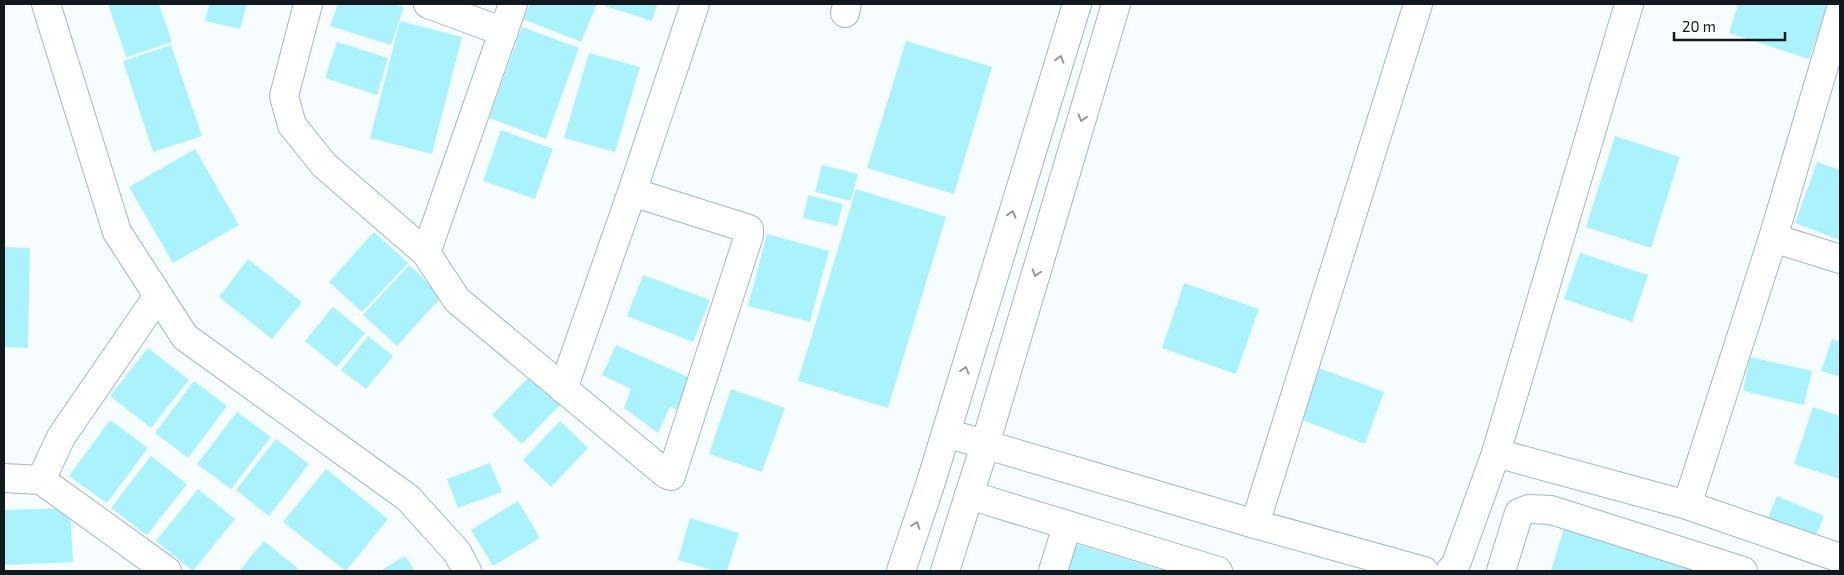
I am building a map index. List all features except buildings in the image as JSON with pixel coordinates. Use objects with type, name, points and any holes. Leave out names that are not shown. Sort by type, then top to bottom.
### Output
[{"type":"street","points":[[46,4],[117,232],[185,337],[408,498],[457,552],[467,571]]},
{"type":"street","points":[[308,4],[284,96],[292,125],[324,165],[426,253],[457,300],[666,474],[671,476],[746,244],[749,229],[632,192]]},
{"type":"street","points":[[428,4],[504,32]]},
{"type":"street","points":[[426,253],[513,4]]},
{"type":"street","points":[[563,389],[695,4]]},
{"type":"street","points":[[901,571],[946,433],[1077,4]]},
{"type":"street","points":[[945,571],[970,495],[1116,4]]},
{"type":"street","points":[[1255,524],[1418,4]]},
{"type":"street","points":[[1450,571],[1456,564],[1496,453],[1629,4]]},
{"type":"street","points":[[1687,505],[1773,238],[1833,63],[1840,12]]},
{"type":"street","points":[[1773,238],[1840,258]]},
{"type":"street","points":[[41,480],[61,437],[158,296]]},
{"type":"street","points":[[946,433],[1255,524],[1424,571]]},
{"type":"street","points":[[1496,453],[1687,505],[1840,558]]},
{"type":"street","points":[[4,478],[41,480],[167,571]]},
{"type":"street","points":[[970,495],[1218,571]]},
{"type":"street","points":[[1501,571],[1519,513],[1529,509],[1551,510],[1734,570]]},
{"type":"street","points":[[1053,571],[1067,526]]}]
